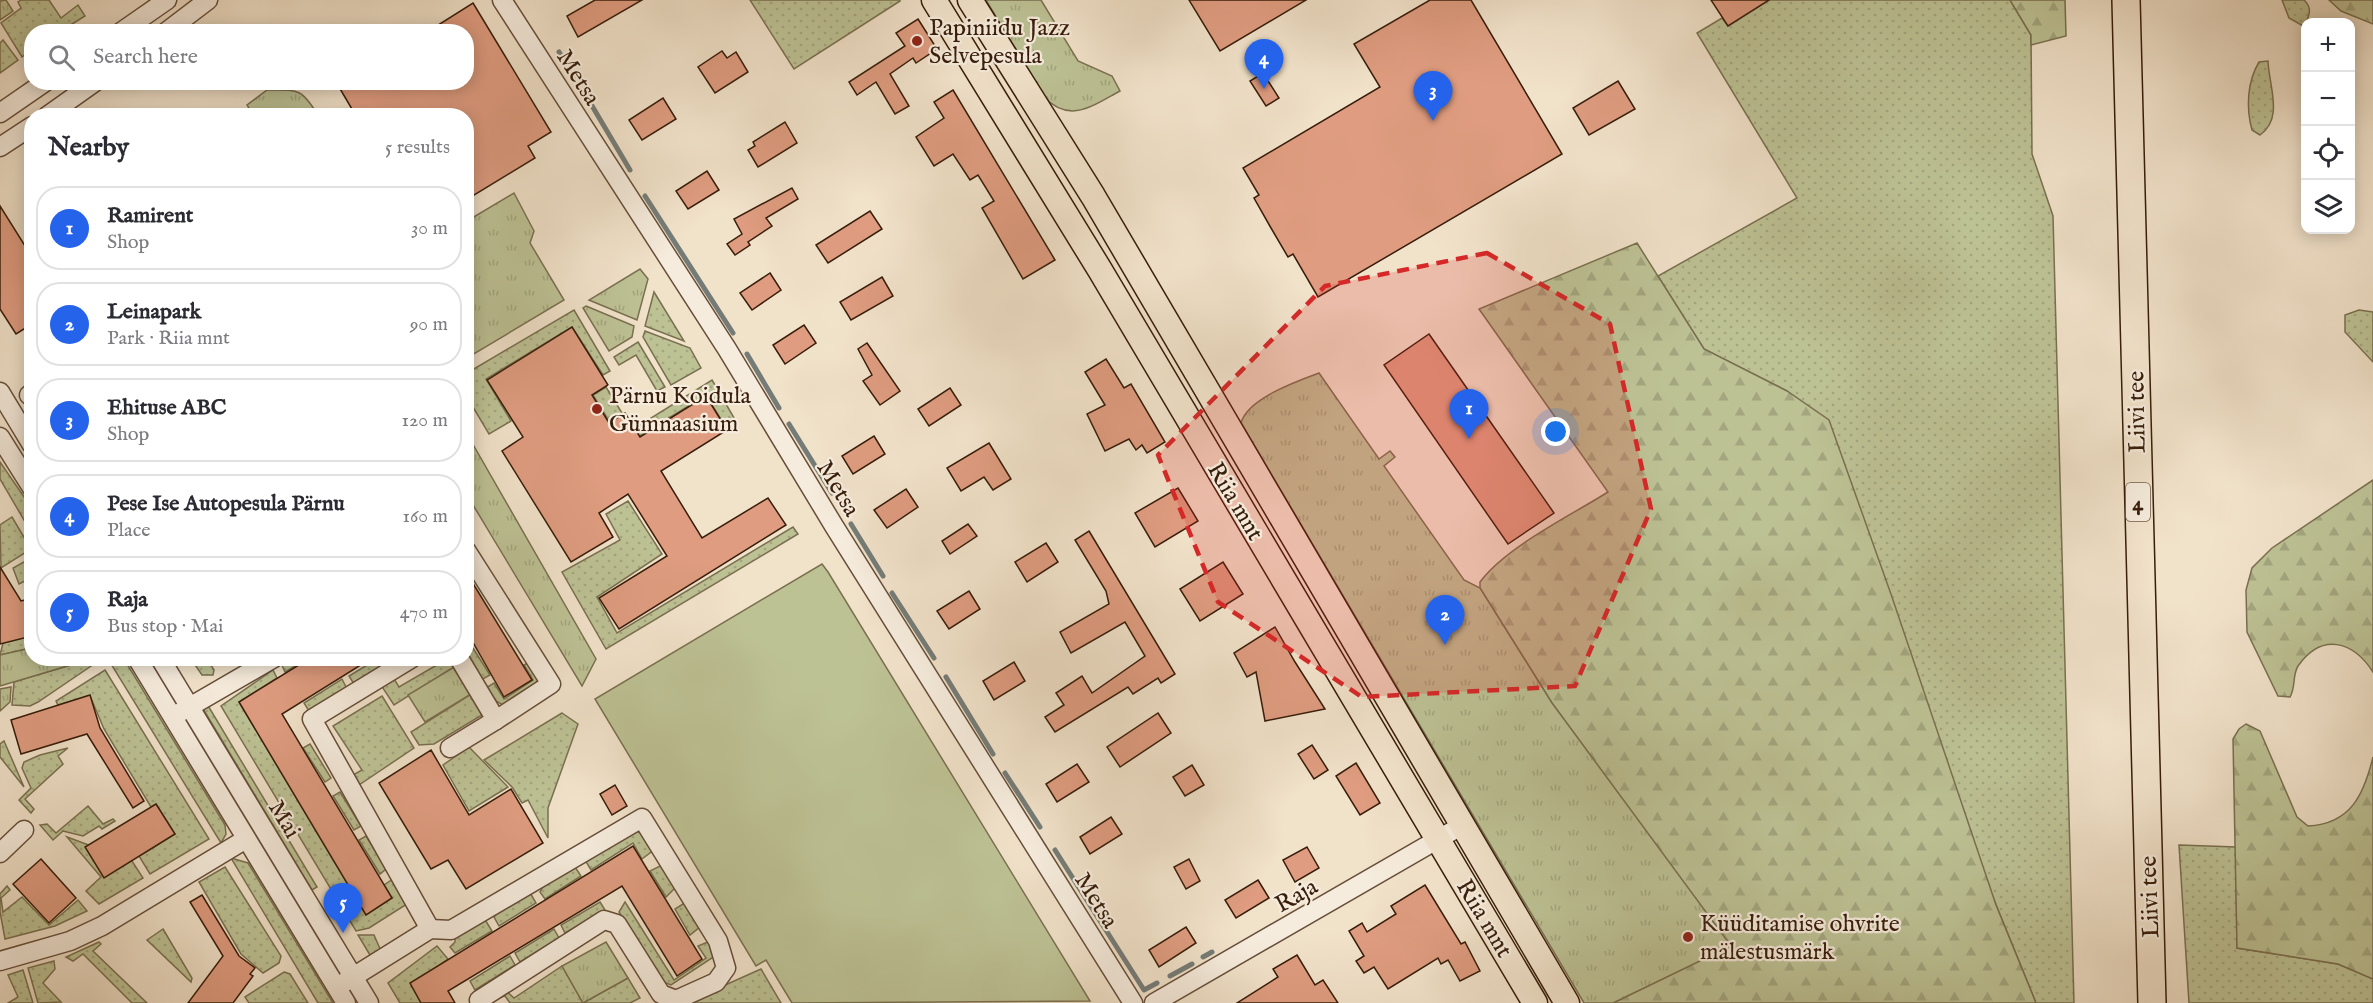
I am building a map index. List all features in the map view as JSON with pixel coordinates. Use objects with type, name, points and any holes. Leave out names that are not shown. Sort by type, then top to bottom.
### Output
[{"type":"highway","name":"Liivi tee","points":[[2126,0],[2152,1003]]},
{"type":"main road","name":"Riia mnt","points":[[934,0],[1100,270],[1535,1003]]},
{"type":"main road","name":"Riia mnt","points":[[970,0],[1093,196],[1567,1003]]},
{"type":"street","points":[[132,24],[167,0]]},
{"type":"street","points":[[176,24],[208,0]]},
{"type":"street","name":"Metsa","points":[[502,0],[727,349],[834,526],[1133,1003]]},
{"type":"street","points":[[0,113],[33,90]]},
{"type":"street","points":[[58,108],[84,90]]},
{"type":"street","points":[[0,147],[24,131]]},
{"type":"street","points":[[0,392],[24,432]]},
{"type":"street","points":[[0,438],[24,476]]},
{"type":"street","points":[[450,748],[551,684],[474,563]]},
{"type":"street","name":"Mai","points":[[142,666],[246,839],[345,982],[369,1003]]},
{"type":"street","name":"Mai","points":[[165,666],[345,982],[346,1003]]},
{"type":"street","points":[[172,716],[190,708],[260,666]]},
{"type":"street","points":[[399,666],[312,720],[430,929]]},
{"type":"street","points":[[464,666],[496,720]]},
{"type":"street","points":[[345,982],[430,929],[451,930],[642,818],[718,941],[726,968],[716,982],[675,999],[656,1003]]},
{"type":"street","name":"Raja","points":[[1158,1002],[1461,826]]},
{"type":"street","points":[[0,853],[24,830]]},
{"type":"street","name":"Mai","points":[[0,961],[58,945],[102,926],[246,839]]},
{"type":"street","points":[[481,1003],[479,999],[603,920],[617,924],[661,994],[675,999]]},
{"type":"highlighted area","points":[[1487,253],[1610,324],[1651,509],[1575,686],[1362,697],[1218,602],[1158,455],[1325,286]]},
{"type":"green space","points":[[6,0],[13,11],[0,20],[0,1]]},
{"type":"green space","points":[[21,0],[49,0],[61,18],[78,5],[85,16],[72,24],[24,24],[24,55],[22,57],[1,23],[21,8],[18,2]]},
{"type":"green space","points":[[750,0],[900,0],[900,1],[794,69]]},
{"type":"green space","points":[[986,0],[1041,0],[1078,61],[1112,76],[1120,91],[1081,110],[1063,110],[1054,105],[1044,97]]},
{"type":"green space","points":[[1769,0],[2010,0],[2031,35],[2032,154],[2053,216],[2074,1003],[2036,1003],[1787,391],[1704,349],[1658,276],[1797,198],[1697,33],[1722,18],[1728,26]]},
{"type":"green space","points":[[2010,0],[2065,0],[2066,36],[2031,45],[2031,35]]},
{"type":"green space","points":[[2282,0],[2304,0],[2309,7],[2308,18],[2301,18],[2301,25],[2289,18]]},
{"type":"green space","points":[[2329,0],[2373,0],[2373,24],[2341,11]]},
{"type":"green space","points":[[3,40],[18,60],[0,73],[0,43]]},
{"type":"green space","points":[[2268,61],[2273,111],[2272,120],[2260,135],[2252,130],[2249,95],[2252,78],[2259,62]]},
{"type":"green space","points":[[267,90],[286,90],[303,95],[313,108],[249,108],[247,105]]},
{"type":"green space","points":[[514,193],[534,231],[530,243],[564,300],[474,354],[474,217]]},
{"type":"green space","points":[[1637,243],[1704,349],[1787,391],[1829,420],[1892,597],[1996,905],[2036,1003],[1613,1003],[1730,946],[1552,703],[1480,588],[1480,582],[1491,569],[1522,544],[1608,492],[1479,309]]},
{"type":"green space","points":[[640,269],[648,279],[637,320],[589,300]]},
{"type":"green space","points":[[654,292],[684,341],[645,326]]},
{"type":"green space","points":[[586,306],[634,326],[632,337],[609,351],[583,308]]},
{"type":"green space","points":[[574,310],[610,371],[603,375],[572,327],[486,379],[511,421],[489,434],[474,409],[474,369]]},
{"type":"green space","points":[[2359,310],[2373,312],[2373,362],[2345,332],[2345,315]]},
{"type":"green space","points":[[645,331],[690,348],[701,368],[671,385],[643,337]]},
{"type":"green space","points":[[638,342],[665,387],[657,391],[636,355],[619,365],[614,357]]},
{"type":"green space","points":[[1319,373],[1379,459],[1390,451],[1395,457],[1384,466],[1464,580],[1480,588],[1552,703],[1731,946],[1613,1003],[1584,1003],[1241,423],[1245,414],[1263,399],[1286,386]]},
{"type":"green space","points":[[712,380],[737,423],[727,429],[706,395],[627,444],[624,438],[636,430],[635,428]]},
{"type":"green space","points":[[606,387],[622,413],[609,421],[593,395]]},
{"type":"green space","points":[[474,446],[596,659],[582,686],[474,507]]},
{"type":"green space","points":[[0,462],[24,497],[24,520],[0,479]]},
{"type":"green space","points":[[2373,480],[2373,672],[2356,653],[2337,645],[2327,645],[2307,655],[2298,666],[2290,697],[2278,696],[2247,632],[2246,590],[2252,568],[2272,548]]},
{"type":"green space","points":[[628,501],[662,554],[597,597],[617,633],[793,527],[798,534],[606,649],[562,572],[620,540],[606,514]]},
{"type":"green space","points":[[12,517],[24,537],[24,553],[1,568],[0,525]]},
{"type":"green space","points":[[24,562],[24,582],[19,584],[13,568]]},
{"type":"green space","points":[[822,564],[1090,1001],[792,1003],[766,960],[756,966],[595,699]]},
{"type":"green space","points":[[24,638],[24,650],[0,655],[3,643]]},
{"type":"green space","points":[[24,650],[24,666],[67,666],[0,686],[0,655]]},
{"type":"green space","points":[[474,650],[490,675],[481,680],[473,666]]},
{"type":"green space","points":[[529,662],[541,682],[503,705],[494,700],[486,688],[494,683],[504,699],[533,680],[524,665]]},
{"type":"green space","points":[[67,666],[91,666],[30,706],[12,705],[14,682]]},
{"type":"green space","points":[[112,666],[128,666],[225,825],[226,834],[221,843]]},
{"type":"green space","points":[[196,666],[211,666],[214,670],[213,675],[202,675]]},
{"type":"green space","points":[[282,666],[295,666],[285,672]]},
{"type":"green space","points":[[365,666],[385,666],[354,684],[349,676]]},
{"type":"green space","points":[[435,666],[456,666],[394,705],[379,682],[391,674],[399,687]]},
{"type":"green space","points":[[456,666],[460,666],[476,691],[425,722],[408,695]]},
{"type":"green space","points":[[105,670],[209,839],[150,874],[139,856],[175,834],[156,804],[151,807],[104,729],[90,696],[58,705],[56,701]]},
{"type":"green space","points":[[273,670],[277,678],[239,702],[366,915],[392,898],[384,885],[393,879],[407,904],[369,928],[356,931],[221,706]]},
{"type":"green space","points":[[342,679],[347,689],[309,711],[304,703]]},
{"type":"green space","points":[[11,687],[10,702],[0,711],[0,689]]},
{"type":"green space","points":[[476,691],[487,712],[434,744],[419,745],[411,732]]},
{"type":"green space","points":[[382,696],[414,748],[359,785],[353,775],[362,770],[333,726]]},
{"type":"green space","points":[[207,704],[317,887],[312,890],[202,707]]},
{"type":"green space","points":[[562,713],[578,724],[548,808],[548,838],[528,800],[522,803],[512,787],[484,760]]},
{"type":"green space","points":[[2246,724],[2260,731],[2297,817],[2308,826],[2335,820],[2353,805],[2365,783],[2373,757],[2373,979],[2338,964],[2237,948],[2233,739],[2239,729]]},
{"type":"green space","points":[[4,741],[24,787],[0,757],[0,744]]},
{"type":"green space","points":[[310,744],[331,778],[325,782],[303,748]]},
{"type":"green space","points":[[469,747],[508,787],[469,811],[443,765]]},
{"type":"green space","points":[[68,748],[58,756],[63,764],[25,799],[34,809],[31,813],[19,800],[31,788],[22,768],[24,762],[40,755]]},
{"type":"green space","points":[[340,792],[361,826],[354,830],[333,796]]},
{"type":"green space","points":[[88,806],[103,824],[113,819],[115,821],[102,829],[99,826],[83,836],[63,831],[53,840],[40,825],[47,824],[56,833]]},
{"type":"green space","points":[[631,829],[643,834],[655,849],[642,859],[633,843],[591,870],[585,860]]},
{"type":"green space","points":[[366,836],[386,869],[380,874],[359,840]]},
{"type":"green space","points":[[67,837],[132,861],[143,878],[99,904],[86,891],[101,877]]},
{"type":"green space","points":[[2179,845],[2236,847],[2237,948],[2338,964],[2373,979],[2373,1003],[2189,1003]]},
{"type":"green space","points":[[231,858],[248,863],[333,1003],[318,1003]]},
{"type":"green space","points":[[573,864],[581,876],[545,899],[540,892],[546,881]]},
{"type":"green space","points":[[664,864],[677,886],[666,897],[650,871]]},
{"type":"green space","points":[[225,867],[281,956],[279,963],[263,973],[241,954],[199,882]]},
{"type":"green space","points":[[7,886],[10,890],[1,898],[3,912],[22,897],[49,925],[78,900],[87,911],[55,926],[5,939],[0,912],[0,894]]},
{"type":"green space","points":[[529,891],[536,903],[499,926],[494,917],[500,908]]},
{"type":"green space","points":[[600,902],[605,910],[565,933],[561,925]]},
{"type":"green space","points":[[625,902],[674,980],[706,958],[698,946],[710,941],[715,956],[671,985],[661,981],[619,912]]},
{"type":"green space","points":[[686,902],[701,926],[690,935],[675,909]]},
{"type":"green space","points":[[484,918],[492,931],[455,953],[450,947],[455,942],[455,936]]},
{"type":"green space","points":[[163,929],[192,978],[191,982],[147,940]]},
{"type":"green space","points":[[554,929],[559,938],[520,962],[515,953]]},
{"type":"green space","points":[[358,935],[374,935],[381,951],[375,956],[370,955]]},
{"type":"green space","points":[[99,942],[101,944],[93,951],[147,1003],[132,1003],[83,954],[73,961],[66,957]]},
{"type":"green space","points":[[606,942],[628,978],[583,1003],[562,966]]},
{"type":"green space","points":[[437,946],[448,959],[411,985],[421,1003],[400,1003],[388,983]]},
{"type":"green space","points":[[510,956],[515,965],[475,990],[470,981]]},
{"type":"green space","points":[[54,961],[55,969],[43,983],[61,1002],[38,1003],[28,968]]},
{"type":"green space","points":[[562,966],[583,1003],[510,1003],[505,996],[496,998],[502,987],[514,998]]},
{"type":"green space","points":[[761,969],[781,1003],[685,1003]]},
{"type":"green space","points":[[23,970],[33,1003],[8,1003],[18,997],[8,975]]},
{"type":"green space","points":[[284,972],[290,974],[308,1003],[249,1003],[245,997]]},
{"type":"green space","points":[[628,978],[640,998],[630,1003],[583,1003]]},
{"type":"building","points":[[595,0],[642,0],[578,37],[567,16]]},
{"type":"building","points":[[1189,0],[1306,0],[1220,51]]},
{"type":"building","points":[[1430,0],[1471,0],[1562,154],[1318,297],[1293,254],[1288,257],[1271,228],[1254,198],[1259,195],[1243,168],[1380,87],[1354,44]]},
{"type":"building","points":[[1711,0],[1769,0],[1728,26]]},
{"type":"building","points":[[473,3],[551,132],[528,146],[535,158],[474,195],[474,108],[351,108],[341,90],[474,90],[474,24],[440,24]]},
{"type":"building","points":[[918,19],[937,49],[916,63],[913,58],[890,74],[909,106],[895,114],[876,82],[857,95],[849,82],[905,46],[896,33]]},
{"type":"building","points":[[722,51],[727,58],[736,52],[748,72],[715,93],[698,67]]},
{"type":"building","points":[[1263,73],[1279,98],[1266,106],[1250,81]]},
{"type":"building","points":[[1618,81],[1635,109],[1589,135],[1573,108]]},
{"type":"building","points":[[953,90],[1055,260],[1023,279],[982,208],[994,201],[978,175],[970,180],[953,154],[934,166],[916,137],[944,118],[934,102]]},
{"type":"building","points":[[663,98],[676,119],[642,140],[629,120]]},
{"type":"building","points":[[785,122],[797,143],[758,167],[748,150],[755,146],[753,142]]},
{"type":"building","points":[[707,171],[719,190],[688,209],[676,191]]},
{"type":"building","points":[[792,188],[798,199],[766,218],[772,226],[748,242],[750,245],[735,255],[727,244],[742,234],[734,219]]},
{"type":"building","points":[[0,206],[24,244],[24,329],[16,334],[0,309]]},
{"type":"building","points":[[870,211],[882,229],[828,263],[816,245]]},
{"type":"building","points":[[770,273],[781,290],[752,310],[740,293]]},
{"type":"building","points":[[882,277],[893,296],[851,320],[840,302]]},
{"type":"building","points":[[804,325],[816,343],[785,364],[773,345]]},
{"type":"building","points":[[572,327],[608,385],[592,395],[609,423],[625,413],[640,437],[706,396],[727,430],[661,471],[702,538],[768,498],[786,525],[619,629],[599,598],[667,556],[628,494],[599,513],[613,537],[571,562],[502,451],[523,437],[487,380]]},
{"type":"building","points":[[1429,334],[1554,513],[1508,544],[1384,365]]},
{"type":"building","points":[[867,343],[900,391],[880,405],[863,381],[872,375],[858,349]]},
{"type":"building","points":[[1106,359],[1124,388],[1131,384],[1165,442],[1147,453],[1142,445],[1136,450],[1129,439],[1105,451],[1087,414],[1105,405],[1085,372]]},
{"type":"building","points":[[950,388],[961,405],[929,426],[918,409]]},
{"type":"building","points":[[874,436],[885,454],[853,474],[842,456]]},
{"type":"building","points":[[989,443],[1011,479],[993,490],[984,477],[961,491],[947,468]]},
{"type":"building","points":[[1178,488],[1198,521],[1155,547],[1135,513]]},
{"type":"building","points":[[906,489],[918,507],[887,528],[874,510]]},
{"type":"building","points":[[968,524],[977,536],[950,554],[942,541]]},
{"type":"building","points":[[1089,531],[1175,674],[1161,683],[1158,678],[1133,694],[1128,687],[1055,732],[1045,717],[1064,705],[1056,693],[1082,676],[1092,693],[1145,656],[1125,622],[1071,653],[1060,632],[1109,604],[1106,591],[1075,540]]},
{"type":"building","points":[[1046,543],[1058,562],[1027,582],[1015,562]]},
{"type":"building","points":[[1223,562],[1243,594],[1200,621],[1180,589]]},
{"type":"building","points":[[0,567],[21,601],[24,600],[24,638],[0,644]]},
{"type":"building","points":[[474,585],[532,680],[504,697],[474,644]]},
{"type":"building","points":[[969,591],[980,609],[949,629],[937,611]]},
{"type":"building","points":[[1275,627],[1325,709],[1265,721],[1256,672],[1247,677],[1234,653]]},
{"type":"building","points":[[1014,662],[1025,681],[994,700],[983,681]]},
{"type":"building","points":[[297,666],[359,666],[282,714],[392,898],[366,915],[239,702]]},
{"type":"building","points":[[90,695],[100,728],[144,801],[133,808],[87,734],[21,754],[11,720]]},
{"type":"building","points":[[1158,713],[1171,733],[1120,767],[1107,747]]},
{"type":"building","points":[[1312,745],[1328,770],[1314,779],[1298,754]]},
{"type":"building","points":[[431,750],[469,815],[511,789],[543,843],[466,889],[448,860],[431,869],[379,783]]},
{"type":"building","points":[[1356,763],[1380,803],[1360,815],[1336,776]]},
{"type":"building","points":[[1077,764],[1089,782],[1057,802],[1046,784]]},
{"type":"building","points":[[1192,765],[1204,785],[1185,796],[1173,777]]},
{"type":"building","points":[[615,785],[627,806],[612,815],[600,794]]},
{"type":"building","points":[[156,804],[175,834],[104,878],[85,847]]},
{"type":"building","points":[[1111,817],[1122,834],[1090,854],[1080,837]]},
{"type":"building","points":[[633,846],[702,959],[677,976],[622,886],[448,991],[455,1003],[421,1003],[410,983]]},
{"type":"building","points":[[1307,847],[1319,868],[1295,882],[1283,860]]},
{"type":"building","points":[[41,859],[76,898],[49,923],[13,884]]},
{"type":"building","points":[[1189,859],[1200,881],[1186,889],[1174,867]]},
{"type":"building","points":[[1258,880],[1269,898],[1236,918],[1225,900]]},
{"type":"building","points":[[1425,885],[1461,944],[1465,942],[1480,971],[1460,981],[1448,960],[1441,964],[1438,958],[1388,989],[1374,967],[1364,973],[1356,961],[1364,956],[1349,931],[1362,923],[1367,932],[1396,914],[1391,906]]},
{"type":"building","points":[[202,895],[239,956],[255,968],[250,974],[253,976],[233,1003],[188,1003],[223,956],[190,902]]},
{"type":"building","points":[[1186,927],[1196,943],[1159,967],[1149,950]]},
{"type":"building","points":[[1297,955],[1315,985],[1323,980],[1338,1003],[1237,1003],[1278,977],[1273,969]]},
{"type":"waterway","points":[[559,52],[576,80]]},
{"type":"waterway","points":[[588,99],[630,170]]},
{"type":"waterway","points":[[645,196],[733,333]]},
{"type":"waterway","points":[[747,354],[779,408]]},
{"type":"waterway","points":[[789,424],[832,493]]},
{"type":"waterway","points":[[851,524],[883,576]]},
{"type":"waterway","points":[[892,593],[934,658]]},
{"type":"waterway","points":[[946,677],[993,754]]},
{"type":"waterway","points":[[1005,773],[1040,827]]},
{"type":"waterway","points":[[1055,850],[1144,990],[1157,983]]},
{"type":"waterway","points":[[1203,957],[1212,952]]},
{"type":"waterway","points":[[1170,976],[1192,964]]},
{"type":"place","name":"Papiniidu Jazz Selvepesula","points":[[917,41]]},
{"type":"place","name":"Pese Ise Autopesula Pärnu","points":[[1264,89]]},
{"type":"place","name":"Ehituse ABC","points":[[1433,121]]},
{"type":"place","name":"Pärnu Koidula Gümnaasium","points":[[597,409]]},
{"type":"place","name":"Ramirent","points":[[1469,439]]},
{"type":"place","name":"Leinapark","points":[[1445,645]]},
{"type":"place","name":"Raja","points":[[343,933]]},
{"type":"place","name":"Küüditamise ohvrite mälestusmärk","points":[[1688,937]]}]
